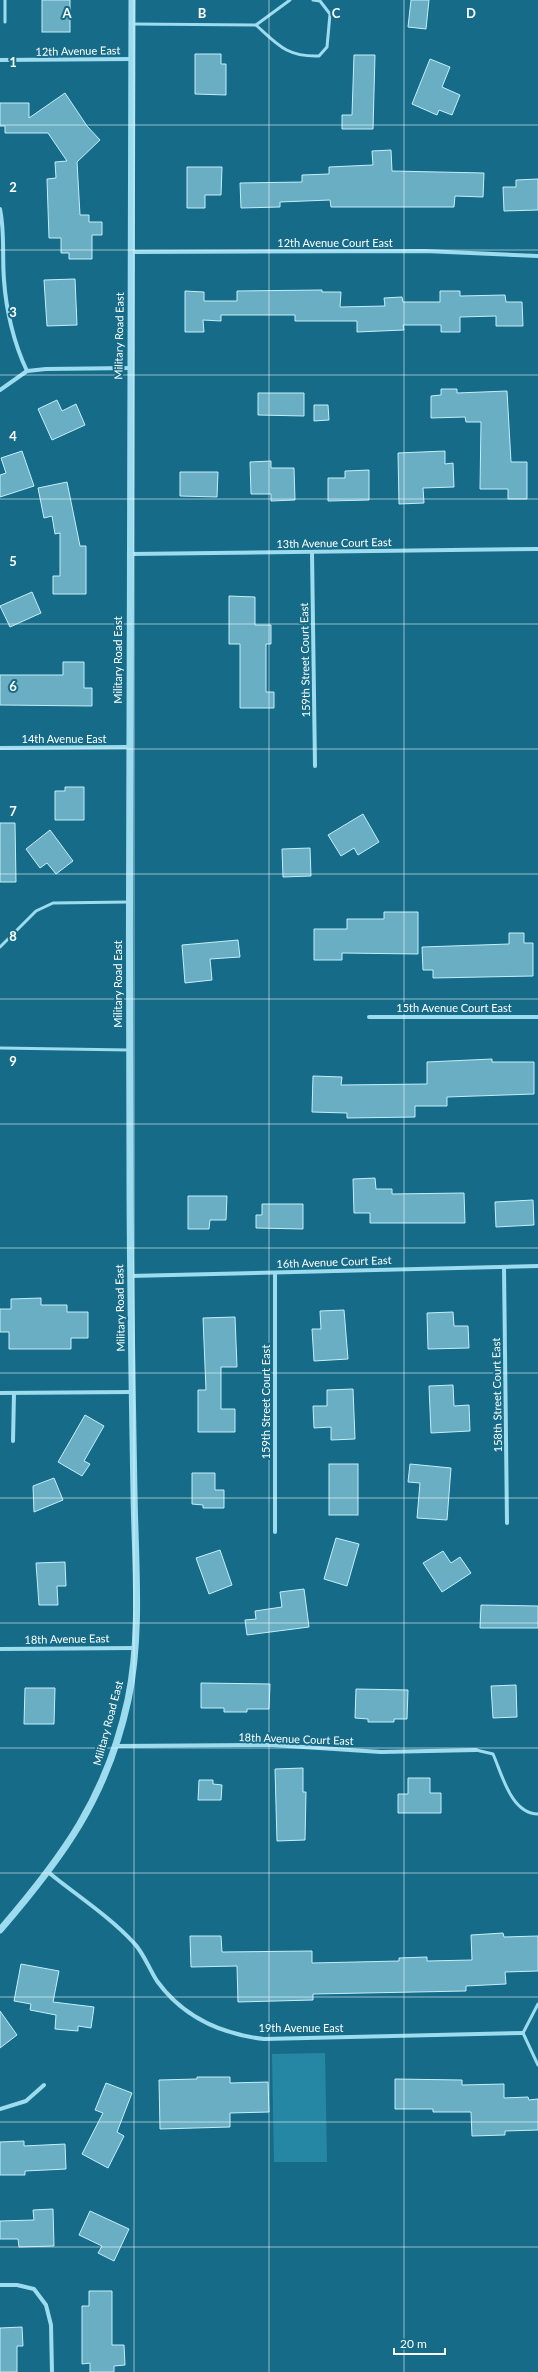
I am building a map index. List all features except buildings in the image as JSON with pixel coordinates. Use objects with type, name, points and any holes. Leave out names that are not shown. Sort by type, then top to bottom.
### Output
[{"type":"street","name":"Military Road East","points":[[0,1930],[48,1872],[86,1817],[99,1791],[116,1746],[129,1697],[135,1648],[130,1276],[128,747],[132,0]]},
{"type":"street","name":"12th Avenue East","points":[[0,60],[132,59]]},
{"type":"street","points":[[0,210],[4,231],[4,279],[6,299],[19,353],[27,372]]},
{"type":"street","name":"12th Avenue Court East","points":[[131,252],[426,251],[538,256]]},
{"type":"street","points":[[0,390],[27,372],[46,369],[130,368]]},
{"type":"street","name":"13th Avenue Court East","points":[[129,554],[538,549]]},
{"type":"street","name":"159th Street Court East","points":[[312,552],[315,766]]},
{"type":"street","name":"14th Avenue East","points":[[0,748],[128,747]]},
{"type":"street","name":"15th Avenue Court East","points":[[370,1017],[538,1017]]},
{"type":"street","name":"16th Avenue Court East","points":[[130,1276],[538,1266]]},
{"type":"street","name":"158th Street Court East","points":[[504,1267],[507,1522]]},
{"type":"street","name":"159th Street Court East","points":[[275,1273],[275,1532]]},
{"type":"street","points":[[0,1393],[132,1392]]},
{"type":"street","points":[[14,1393],[14,1441]]},
{"type":"street","name":"18th Avenue East","points":[[0,1649],[135,1648]]},
{"type":"street","name":"18th Avenue Court East","points":[[116,1746],[272,1745],[381,1752],[476,1750]]},
{"type":"street","name":"19th Avenue East","points":[[48,1872],[135,1943],[157,1980],[185,2011],[207,2024],[226,2032],[264,2039],[523,2033]]},
{"type":"street","points":[[0,2108],[26,2101],[44,2085]]},
{"type":"street","points":[[0,2285],[17,2285],[34,2289],[46,2305],[51,2325],[52,2372]]},
{"type":"lane","points":[[5,0],[5,22]]},
{"type":"lane","points":[[132,24],[256,25],[290,0]]},
{"type":"lane","points":[[256,25],[284,50],[302,56],[319,56],[327,47],[330,14],[320,1],[313,0]]},
{"type":"lane","points":[[0,947],[36,912],[53,903],[129,902]]},
{"type":"lane","points":[[0,1048],[129,1050]]},
{"type":"lane","points":[[476,1750],[493,1754],[517,1804],[521,1809],[531,1814],[538,1814]]},
{"type":"lane","points":[[538,2004],[523,2033],[538,2065]]},
{"type":"shaded area","points":[[325,2053],[327,2162],[274,2162],[272,2054]]}]
